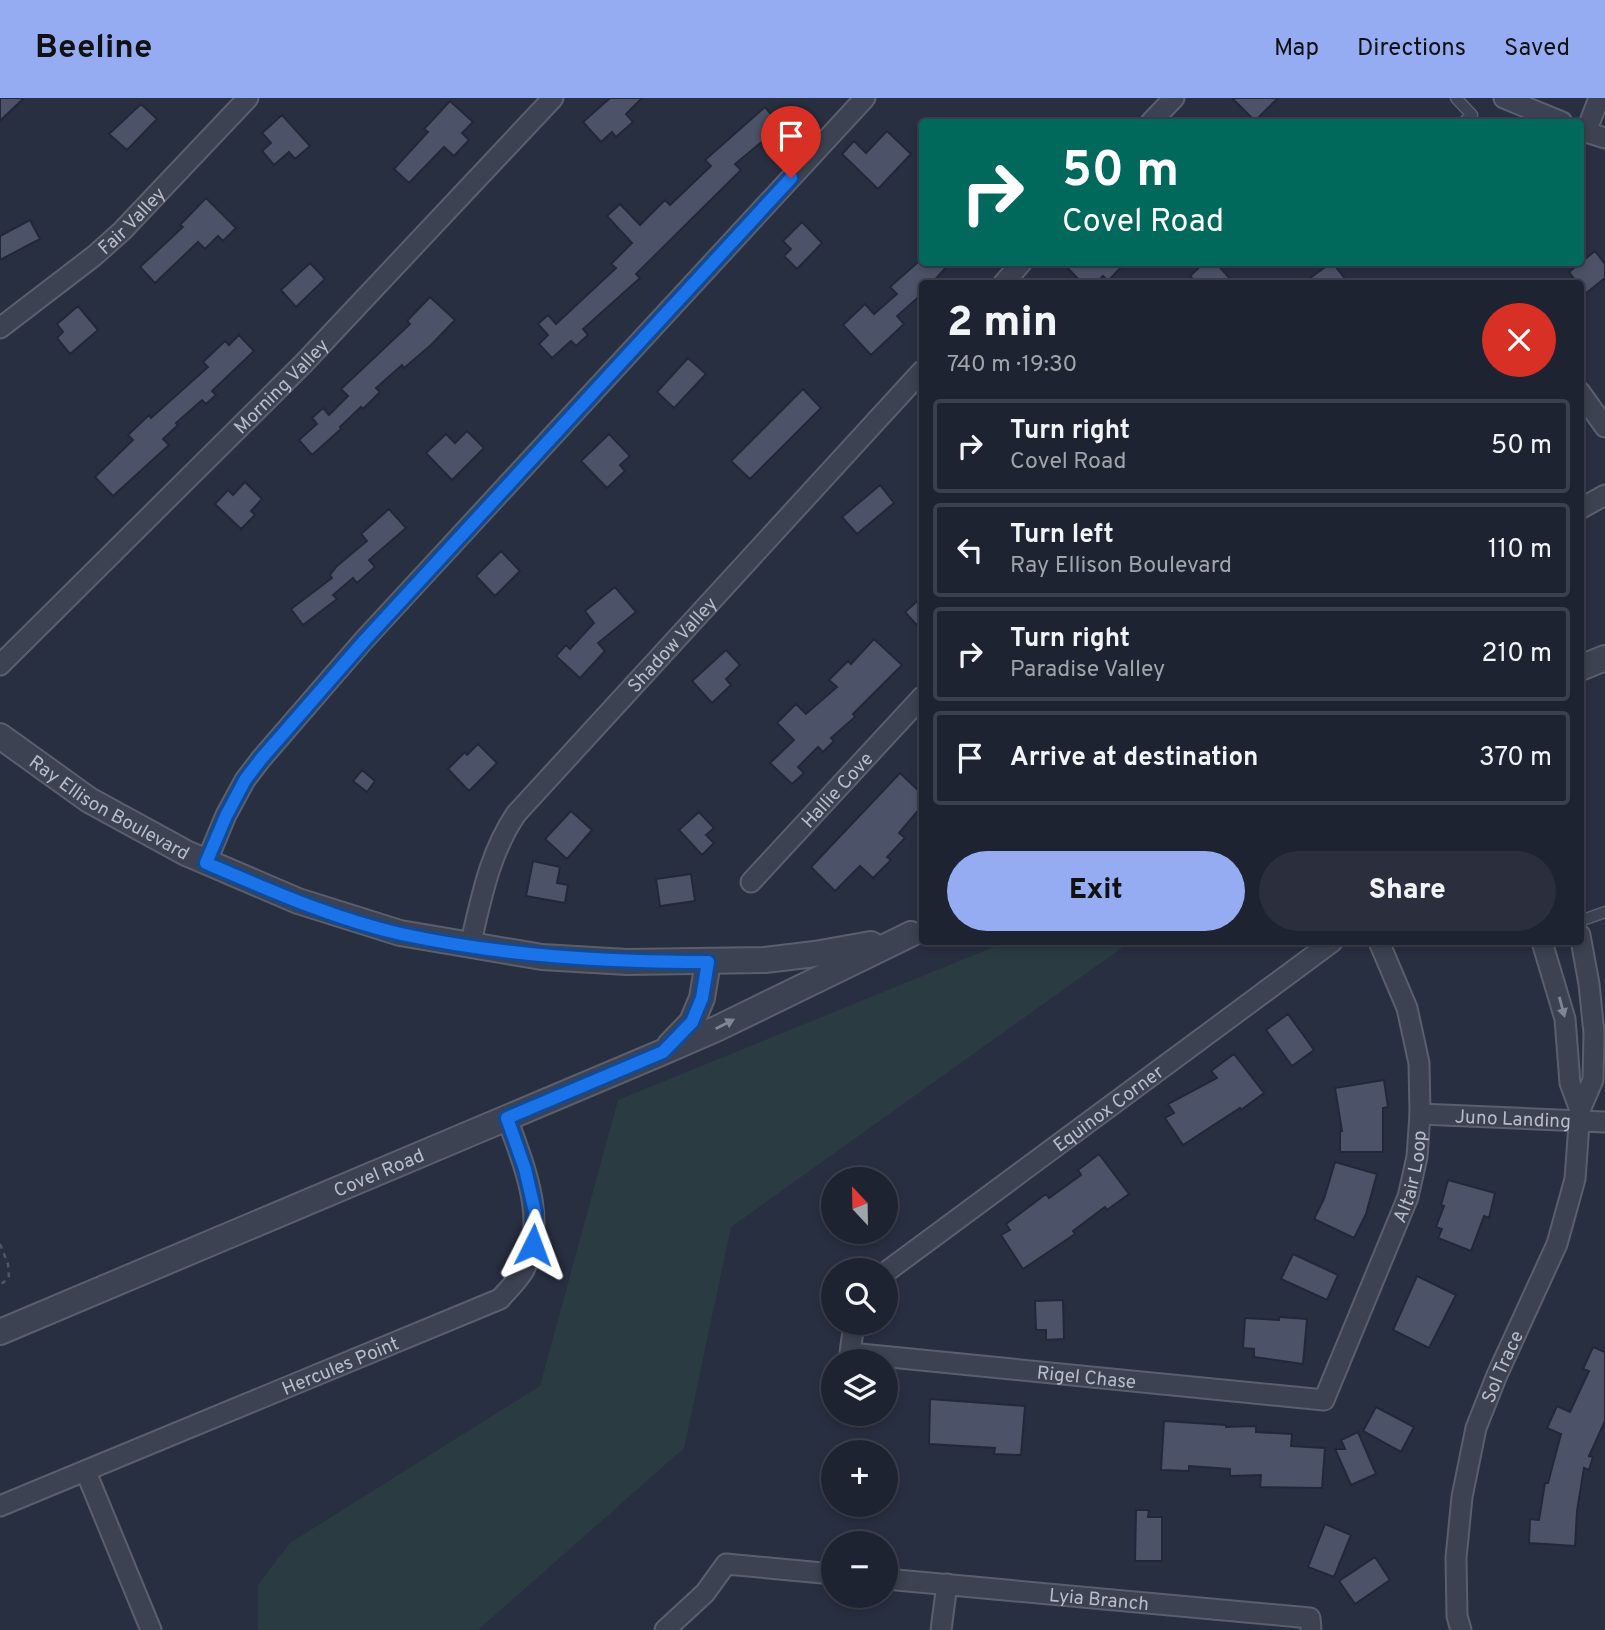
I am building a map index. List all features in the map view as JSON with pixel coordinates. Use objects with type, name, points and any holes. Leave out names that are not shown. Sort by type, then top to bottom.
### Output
[{"type":"street","name":"Fair Valley","points":[[0,328],[94,256],[122,231],[248,98]]},
{"type":"street","name":"Morning Valley","points":[[0,665],[303,364],[553,98]]},
{"type":"street","points":[[206,863],[245,780],[270,749],[365,640],[865,98]]},
{"type":"street","points":[[1154,119],[1174,98]]},
{"type":"street","points":[[1504,98],[1555,119]]},
{"type":"street","points":[[1584,129],[1599,98]]},
{"type":"street","points":[[1584,131],[1605,138]]},
{"type":"street","points":[[1006,280],[1019,266]]},
{"type":"street","name":"Shadow Valley","points":[[470,946],[486,876],[495,852],[506,828],[524,804],[919,374]]},
{"type":"street","points":[[1584,398],[1605,427]]},
{"type":"street","points":[[1584,507],[1605,495]]},
{"type":"street","points":[[1584,666],[1605,658]]},
{"type":"street","name":"Hallie Cove","points":[[751,882],[919,704]]},
{"type":"street","name":"Ray Ellison Boulevard","points":[[0,736],[89,800],[206,863],[298,901],[400,933],[542,957],[627,962],[708,962],[816,954],[917,932]]},
{"type":"street","points":[[663,1052],[917,932]]},
{"type":"street","name":"Equinox Corner","points":[[898,1263],[1328,945]]},
{"type":"street","name":"Altair Loop","points":[[1324,1400],[1408,1198],[1417,1157],[1419,1063],[1407,1008],[1380,945]]},
{"type":"street","name":"Sol Trace","points":[[1543,945],[1565,1018],[1570,1083],[1580,1115]]},
{"type":"street","name":"Sol Trace","points":[[1461,1630],[1457,1616],[1456,1558],[1462,1497],[1476,1428],[1497,1375],[1557,1244],[1575,1179],[1580,1115],[1593,1080],[1594,1033],[1582,945]]},
{"type":"street","name":"Covel Road","points":[[0,1332],[663,1052],[692,1022],[702,998],[708,962]]},
{"type":"street","name":"Juno Landing","points":[[1420,1114],[1580,1115],[1605,1122]]},
{"type":"street","name":"Hercules Point","points":[[0,1506],[500,1300],[523,1272],[533,1245],[535,1212],[525,1169],[507,1118]]},
{"type":"street","name":"Rigel Chase","points":[[852,1335],[850,1353],[1324,1400]]},
{"type":"street","points":[[86,1472],[151,1630]]},
{"type":"street","points":[[665,1630],[705,1593],[726,1564],[821,1573]]},
{"type":"street","name":"Lyia Branch","points":[[898,1580],[1311,1624]]},
{"type":"street","points":[[941,1630],[947,1584]]},
{"type":"lane","points":[[1456,98],[1472,115],[1467,119]]},
{"type":"lane","points":[[1584,920],[1605,912]]},
{"type":"path","points":[[0,1244],[8,1264],[9,1278],[0,1285]]},
{"type":"shaded area","points":[[999,945],[1126,945],[731,1227],[684,1448],[478,1630],[258,1630],[258,1585],[290,1543],[540,1386],[618,1100]]},
{"type":"building","points":[[0,98],[24,98],[0,121]]},
{"type":"building","points":[[610,98],[642,98],[626,114],[633,122],[616,137],[612,132],[601,142],[583,122]]},
{"type":"building","points":[[1232,98],[1278,98],[1257,119],[1253,119]]},
{"type":"building","points":[[450,101],[473,122],[462,133],[469,140],[454,156],[444,147],[409,183],[394,169],[428,132],[424,129]]},
{"type":"building","points":[[141,104],[157,119],[127,150],[109,134]]},
{"type":"building","points":[[765,107],[781,126],[735,164],[741,170],[636,274],[640,278],[583,329],[588,335],[576,346],[571,341],[552,358],[539,344],[548,335],[538,324],[548,315],[556,324],[616,268],[611,264],[632,243],[607,216],[620,204],[640,225],[665,200],[670,205],[711,166],[705,160]]},
{"type":"building","points":[[282,115],[310,146],[295,159],[289,152],[274,165],[262,151],[271,143],[262,133]]},
{"type":"building","points":[[887,131],[911,154],[878,189],[842,154],[854,141],[866,153]]},
{"type":"building","points":[[206,198],[236,228],[223,241],[218,236],[205,249],[198,242],[155,283],[140,267],[183,227],[180,225]]},
{"type":"building","points":[[30,220],[40,239],[0,260],[0,236]]},
{"type":"building","points":[[802,222],[822,243],[797,269],[784,256],[791,249],[783,241]]},
{"type":"building","points":[[1595,251],[1605,264],[1605,278],[1584,295],[1584,280],[1575,280],[1569,272],[1576,266],[1584,266],[1584,260]]},
{"type":"building","points":[[918,262],[919,266],[947,266],[935,280],[919,280],[919,297],[897,316],[904,324],[871,355],[843,325],[865,304],[874,314],[897,294],[890,287]]},
{"type":"building","points":[[310,263],[325,279],[296,307],[281,290]]},
{"type":"building","points":[[1066,266],[1122,266],[1109,280],[1103,276],[1099,280],[1079,280]]},
{"type":"building","points":[[1201,266],[1219,266],[1231,280],[1194,280],[1190,276]]},
{"type":"building","points":[[1327,266],[1335,266],[1346,280],[1307,280]]},
{"type":"building","points":[[430,297],[455,320],[431,345],[404,368],[402,365],[376,388],[380,392],[312,455],[299,440],[317,424],[312,418],[323,408],[329,415],[348,396],[341,389],[410,324],[407,321]]},
{"type":"building","points":[[78,306],[98,330],[70,354],[57,338],[63,332],[57,324]]},
{"type":"building","points":[[239,335],[254,351],[212,391],[216,395],[206,404],[202,400],[176,423],[178,425],[163,439],[169,445],[113,496],[95,477],[133,440],[128,435],[208,367],[203,362],[225,341],[229,345]]},
{"type":"building","points":[[688,358],[706,374],[674,408],[657,392]]},
{"type":"building","points":[[803,389],[821,408],[750,479],[731,461]]},
{"type":"building","points":[[467,431],[484,448],[452,480],[426,453],[446,434],[455,443]]},
{"type":"building","points":[[609,434],[630,456],[620,465],[625,471],[607,488],[581,461]]},
{"type":"building","points":[[245,482],[262,499],[251,511],[255,515],[241,529],[215,504],[228,490],[233,495]]},
{"type":"building","points":[[880,485],[894,503],[857,534],[842,517]]},
{"type":"building","points":[[389,509],[406,528],[369,560],[375,567],[357,583],[353,578],[333,595],[337,599],[303,625],[291,609],[332,578],[330,575],[337,566],[367,541],[361,534]]},
{"type":"building","points":[[501,551],[520,571],[495,596],[476,576]]},
{"type":"building","points":[[615,587],[636,612],[598,643],[605,651],[580,678],[556,656],[566,645],[570,649],[594,623],[585,611]]},
{"type":"building","points":[[919,600],[919,628],[905,612]]},
{"type":"building","points":[[874,639],[902,665],[853,714],[855,717],[831,738],[834,741],[823,752],[818,747],[798,767],[804,773],[792,784],[770,763],[794,740],[777,723],[796,704],[806,714],[837,687],[829,680],[848,661],[851,664]]},
{"type":"building","points":[[726,650],[740,665],[726,679],[731,685],[712,703],[692,681]]},
{"type":"building","points":[[478,744],[497,763],[469,791],[448,769],[465,752],[467,755]]},
{"type":"building","points":[[362,770],[375,781],[367,792],[353,781]]},
{"type":"building","points":[[900,773],[919,791],[919,810],[899,833],[905,838],[887,857],[891,860],[873,878],[860,866],[835,891],[811,867]]},
{"type":"building","points":[[571,811],[592,830],[567,859],[545,839]]},
{"type":"building","points":[[699,812],[714,828],[706,835],[714,843],[702,855],[679,830]]},
{"type":"building","points":[[533,861],[560,867],[557,883],[568,885],[565,903],[526,896]]},
{"type":"building","points":[[691,874],[695,901],[660,906],[656,879]]},
{"type":"building","points":[[1288,1014],[1314,1050],[1292,1066],[1266,1030]]},
{"type":"building","points":[[1234,1054],[1264,1093],[1183,1145],[1165,1118],[1174,1113],[1168,1104],[1217,1078],[1211,1071]]},
{"type":"building","points":[[1384,1080],[1388,1107],[1383,1108],[1383,1152],[1340,1152],[1342,1131],[1335,1088]]},
{"type":"building","points":[[1099,1154],[1129,1194],[1107,1210],[1105,1207],[1073,1231],[1075,1234],[1023,1269],[1001,1235],[1010,1230],[1006,1224],[1046,1194],[1049,1198],[1081,1175],[1078,1170]]},
{"type":"building","points":[[1335,1162],[1377,1174],[1366,1214],[1354,1238],[1314,1219],[1324,1199]]},
{"type":"building","points":[[1448,1180],[1495,1193],[1489,1218],[1484,1216],[1471,1251],[1438,1238],[1442,1229],[1436,1227],[1444,1206],[1441,1205]]},
{"type":"building","points":[[1293,1254],[1338,1275],[1327,1300],[1281,1279]]},
{"type":"building","points":[[1417,1276],[1456,1295],[1429,1348],[1393,1330]]},
{"type":"building","points":[[1063,1300],[1064,1339],[1046,1340],[1046,1330],[1036,1330],[1035,1301]]},
{"type":"building","points":[[1279,1317],[1307,1319],[1303,1364],[1254,1357],[1254,1349],[1243,1348],[1245,1318],[1279,1320]]},
{"type":"building","points":[[1593,1347],[1605,1352],[1605,1421],[1589,1456],[1593,1457],[1589,1470],[1584,1468],[1575,1546],[1529,1543],[1530,1519],[1539,1520],[1545,1483],[1548,1483],[1561,1434],[1547,1428],[1557,1406],[1570,1412],[1589,1371],[1583,1369]]},
{"type":"building","points":[[930,1399],[1025,1406],[1021,1455],[994,1454],[995,1448],[929,1444]]},
{"type":"building","points":[[1376,1407],[1414,1427],[1401,1452],[1363,1431]]},
{"type":"building","points":[[1164,1421],[1226,1427],[1256,1426],[1256,1432],[1292,1434],[1291,1446],[1325,1448],[1322,1488],[1260,1487],[1261,1475],[1230,1476],[1230,1469],[1189,1466],[1189,1471],[1161,1470]]},
{"type":"building","points":[[1358,1432],[1376,1474],[1351,1485],[1335,1449],[1345,1449],[1341,1440]]},
{"type":"building","points":[[1136,1510],[1149,1510],[1148,1517],[1162,1517],[1162,1561],[1135,1561]]},
{"type":"building","points":[[1325,1524],[1351,1535],[1334,1577],[1308,1567]]},
{"type":"building","points":[[1375,1557],[1390,1580],[1355,1604],[1339,1581]]},
{"type":"route","points":[[533,1245],[535,1212],[525,1169],[507,1118],[663,1052],[692,1022],[702,998],[708,962],[627,962],[542,957],[400,933],[298,901],[206,863],[245,780],[261,759],[365,640],[791,178]]}]
